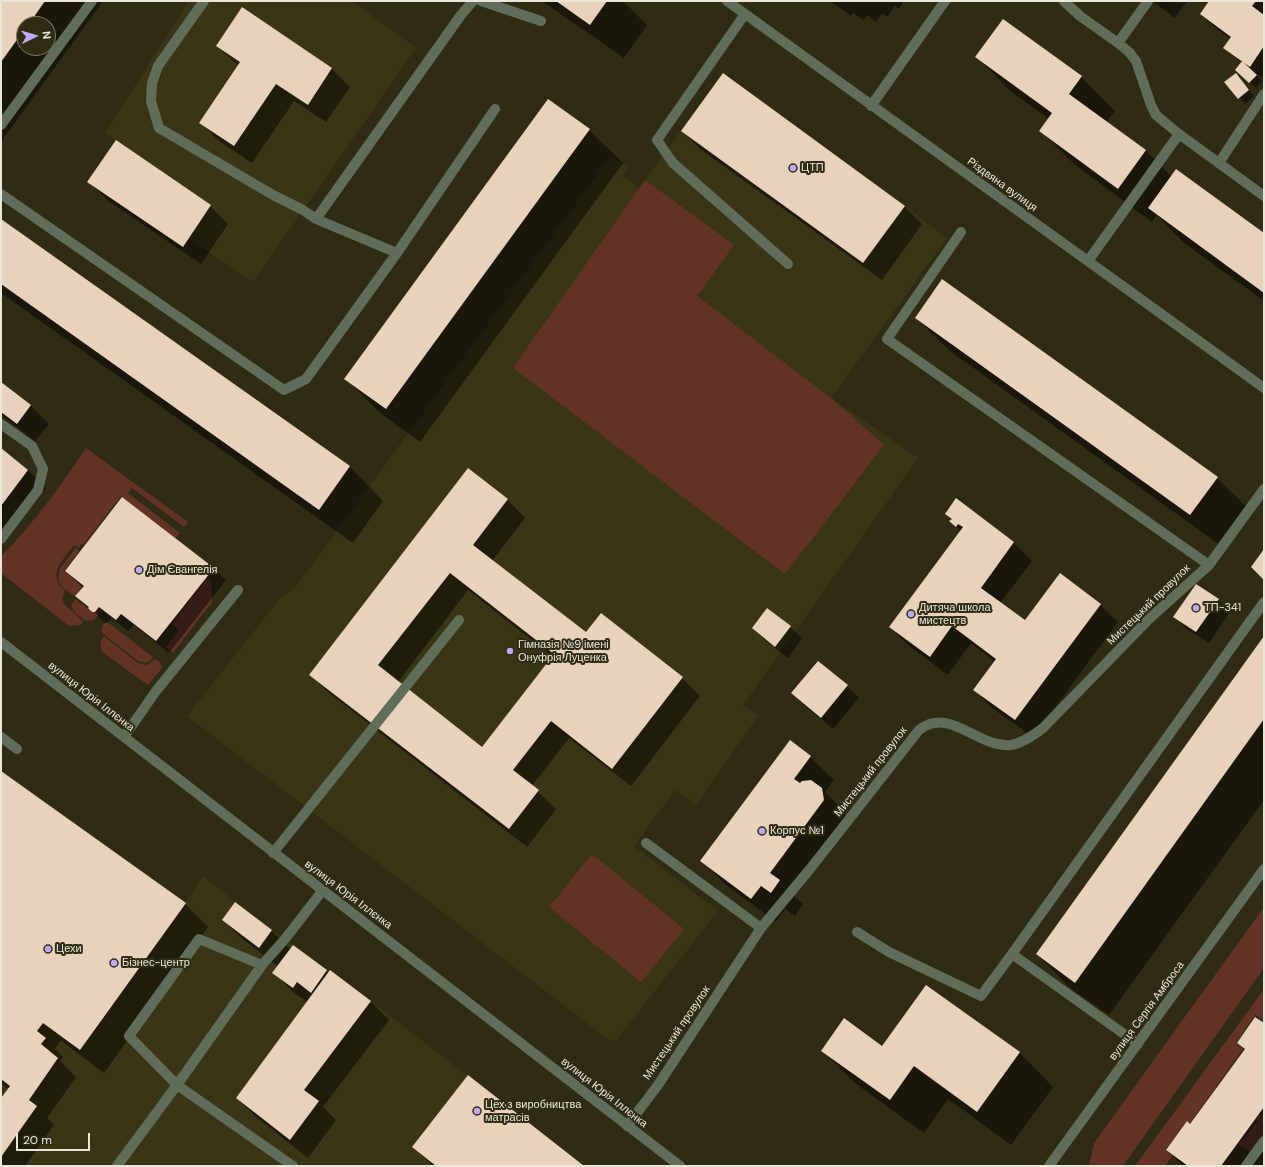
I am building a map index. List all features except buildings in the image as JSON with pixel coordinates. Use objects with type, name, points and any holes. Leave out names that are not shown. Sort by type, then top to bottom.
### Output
[{"type":"street","points":[[1,125],[92,1]]},
{"type":"street","points":[[204,1],[158,66],[152,83],[151,101],[159,128],[273,195],[303,210],[316,219],[397,254]]},
{"type":"street","points":[[316,219],[461,15],[473,1]]},
{"type":"street","points":[[480,1],[541,20]]},
{"type":"street","name":"Різдвяна вулиця","points":[[727,1],[1264,388]]},
{"type":"street","points":[[871,106],[945,1]]},
{"type":"street","points":[[1064,1],[1080,16],[1129,52],[1136,61],[1151,105],[1156,115],[1179,134],[1264,196]]},
{"type":"street","points":[[1118,43],[1148,1]]},
{"type":"street","points":[[745,14],[657,140],[673,163],[788,264]]},
{"type":"street","points":[[1219,163],[1264,94]]},
{"type":"street","points":[[1,194],[284,390],[306,379],[397,254],[495,109]]},
{"type":"street","points":[[1088,261],[1179,134]]},
{"type":"street","points":[[961,232],[887,339],[1209,565]]},
{"type":"street","points":[[1,424],[32,446],[43,469],[38,490],[1,539]]},
{"type":"street","name":"Мистецький провулок","points":[[627,1126],[658,1085],[761,928],[810,869],[919,730],[932,722],[948,722],[986,741],[998,745],[1012,745],[1034,735],[1043,728],[1149,619],[1209,565],[1264,489]]},
{"type":"street","points":[[124,737],[156,691],[238,590]]},
{"type":"street","points":[[857,932],[889,952],[981,996],[1264,602]]},
{"type":"street","points":[[273,853],[459,620]]},
{"type":"street","name":"вулиця Юрія Іллєнка","points":[[1,642],[680,1166]]},
{"type":"street","points":[[1,737],[17,749]]},
{"type":"street","points":[[646,843],[761,928]]},
{"type":"street","name":"вулиця Сергія Амброса","points":[[1049,1166],[1264,870]]},
{"type":"street","points":[[117,1166],[177,1085],[262,965],[285,939],[323,890]]},
{"type":"street","points":[[262,965],[199,938],[129,1036],[177,1085],[293,1166]]},
{"type":"street","points":[[1012,954],[1138,1044]]},
{"type":"street","points":[[1246,1166],[1264,1141]]},
{"type":"shaded area","points":[[189,1],[352,1],[416,48],[253,282],[188,239],[183,247],[87,182],[116,140],[105,133]]},
{"type":"shaded area","name":"Гімназія №9 імені Онуфрія Луценка","points":[[723,73],[947,238],[831,398],[918,458],[743,705],[758,716],[696,805],[675,790],[634,846],[718,911],[617,1039],[609,1040],[187,716],[281,597],[295,588],[611,156],[628,167],[623,176],[639,188]]},
{"type":"shaded area","points":[[645,180],[734,245],[697,296],[831,398],[884,445],[785,574],[513,368]]},
{"type":"shaded area","points":[[86,448],[188,522],[184,527],[132,488],[128,493],[180,533],[175,538],[121,496],[83,545],[81,544],[79,548],[74,545],[58,567],[57,579],[59,585],[65,591],[62,599],[65,605],[83,621],[81,625],[69,626],[1,573],[1,556],[36,518]]},
{"type":"shaded area","points":[[76,548],[79,551],[64,571],[82,586],[75,596],[63,588],[58,580],[60,568]]},
{"type":"shaded area","points":[[208,577],[210,579],[212,591],[212,602],[173,653],[166,647],[179,630],[172,624]]},
{"type":"shaded area","points":[[75,599],[92,612],[95,612],[99,608],[102,610],[94,620],[86,621],[75,613],[71,606]]},
{"type":"shaded area","points":[[106,621],[153,657],[151,660],[145,663],[138,661],[101,632],[102,626]]},
{"type":"shaded area","points":[[104,636],[138,663],[147,665],[155,659],[161,663],[162,668],[148,685],[101,651],[101,640]]},
{"type":"shaded area","points":[[1,771],[185,903],[203,876],[272,930],[371,1001],[584,1166],[1,1166]]},
{"type":"shaded area","points":[[592,854],[684,929],[641,982],[549,907]]},
{"type":"shaded area","points":[[1264,907],[1264,968],[1123,1166],[1089,1166],[1094,1143]]},
{"type":"shaded area","points":[[1264,989],[1264,1020],[1255,1015],[1236,1043],[1243,1049],[1190,1123],[1187,1121],[1165,1150],[1172,1156],[1165,1166],[1135,1166]]},
{"type":"shaded area","points":[[1260,1113],[1264,1116],[1264,1132],[1250,1152],[1238,1144],[1241,1139],[1243,1140],[1258,1120],[1256,1119]]},
{"type":"place","name":"ЦТП","points":[[793,168]]},
{"type":"place","name":"Дім Євангелія","points":[[139,570]]},
{"type":"place","name":"ТП-341","points":[[1196,608]]},
{"type":"place","name":"Дитяча школа мистецтв","points":[[911,614]]},
{"type":"place","name":"Гімназія №9 імені Онуфрія Луценка","points":[[510,651]]},
{"type":"place","name":"Корпус №1","points":[[762,831]]},
{"type":"place","name":"Цехи","points":[[48,949]]},
{"type":"place","name":"Бізнес-центр","points":[[114,963]]},
{"type":"place","name":"Цех з виробництва матрасів","points":[[477,1111]]}]
